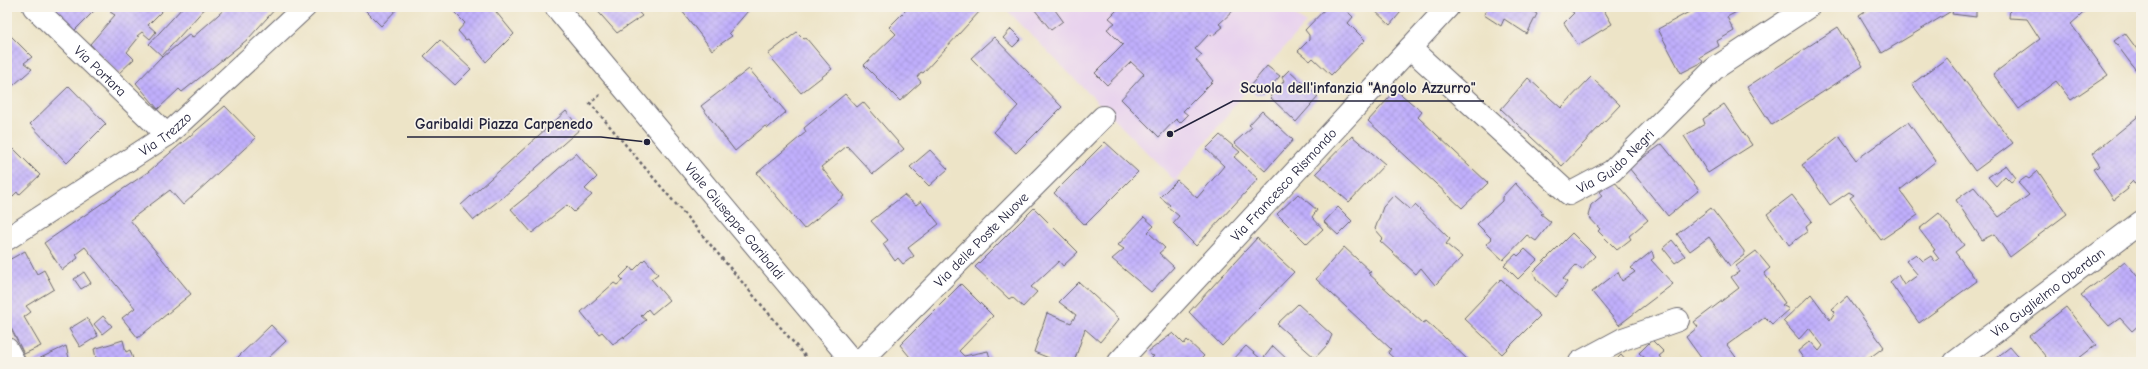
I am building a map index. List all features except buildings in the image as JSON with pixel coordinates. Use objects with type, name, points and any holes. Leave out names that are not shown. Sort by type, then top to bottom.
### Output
[{"type":"street","name":"Via Portara","points":[[34,7],[167,135]]},
{"type":"street","name":"Via Trezzo","points":[[8,236],[167,135],[305,7]]},
{"type":"street","name":"Viale Giuseppe Garibaldi","points":[[556,7],[853,362]]},
{"type":"street","name":"Via Francesco Rismondo","points":[[1119,362],[1448,7]]},
{"type":"street","name":"Via Guido Negri","points":[[1410,48],[1570,194],[1612,170],[1714,69],[1808,7]]},
{"type":"street","name":"Via delle Poste Nuove","points":[[859,362],[1103,117]]},
{"type":"street","name":"Via Guglielmo Oberdan","points":[[1955,362],[2141,223]]},
{"type":"street","points":[[1580,362],[1623,339],[1678,320]]},
{"type":"street","points":[[7,349],[14,362]]},
{"type":"path","points":[[616,80],[590,103],[810,362]]},
{"type":"shaded area","points":[[1004,7],[1284,7],[1306,23],[1250,86],[1175,181]]},
{"type":"place","name":"Scuola dell'infanzia \"Angolo Azzurro\"","points":[[1170,134]]},
{"type":"place","name":"Garibaldi Piazza Carpenedo","points":[[647,142]]}]
